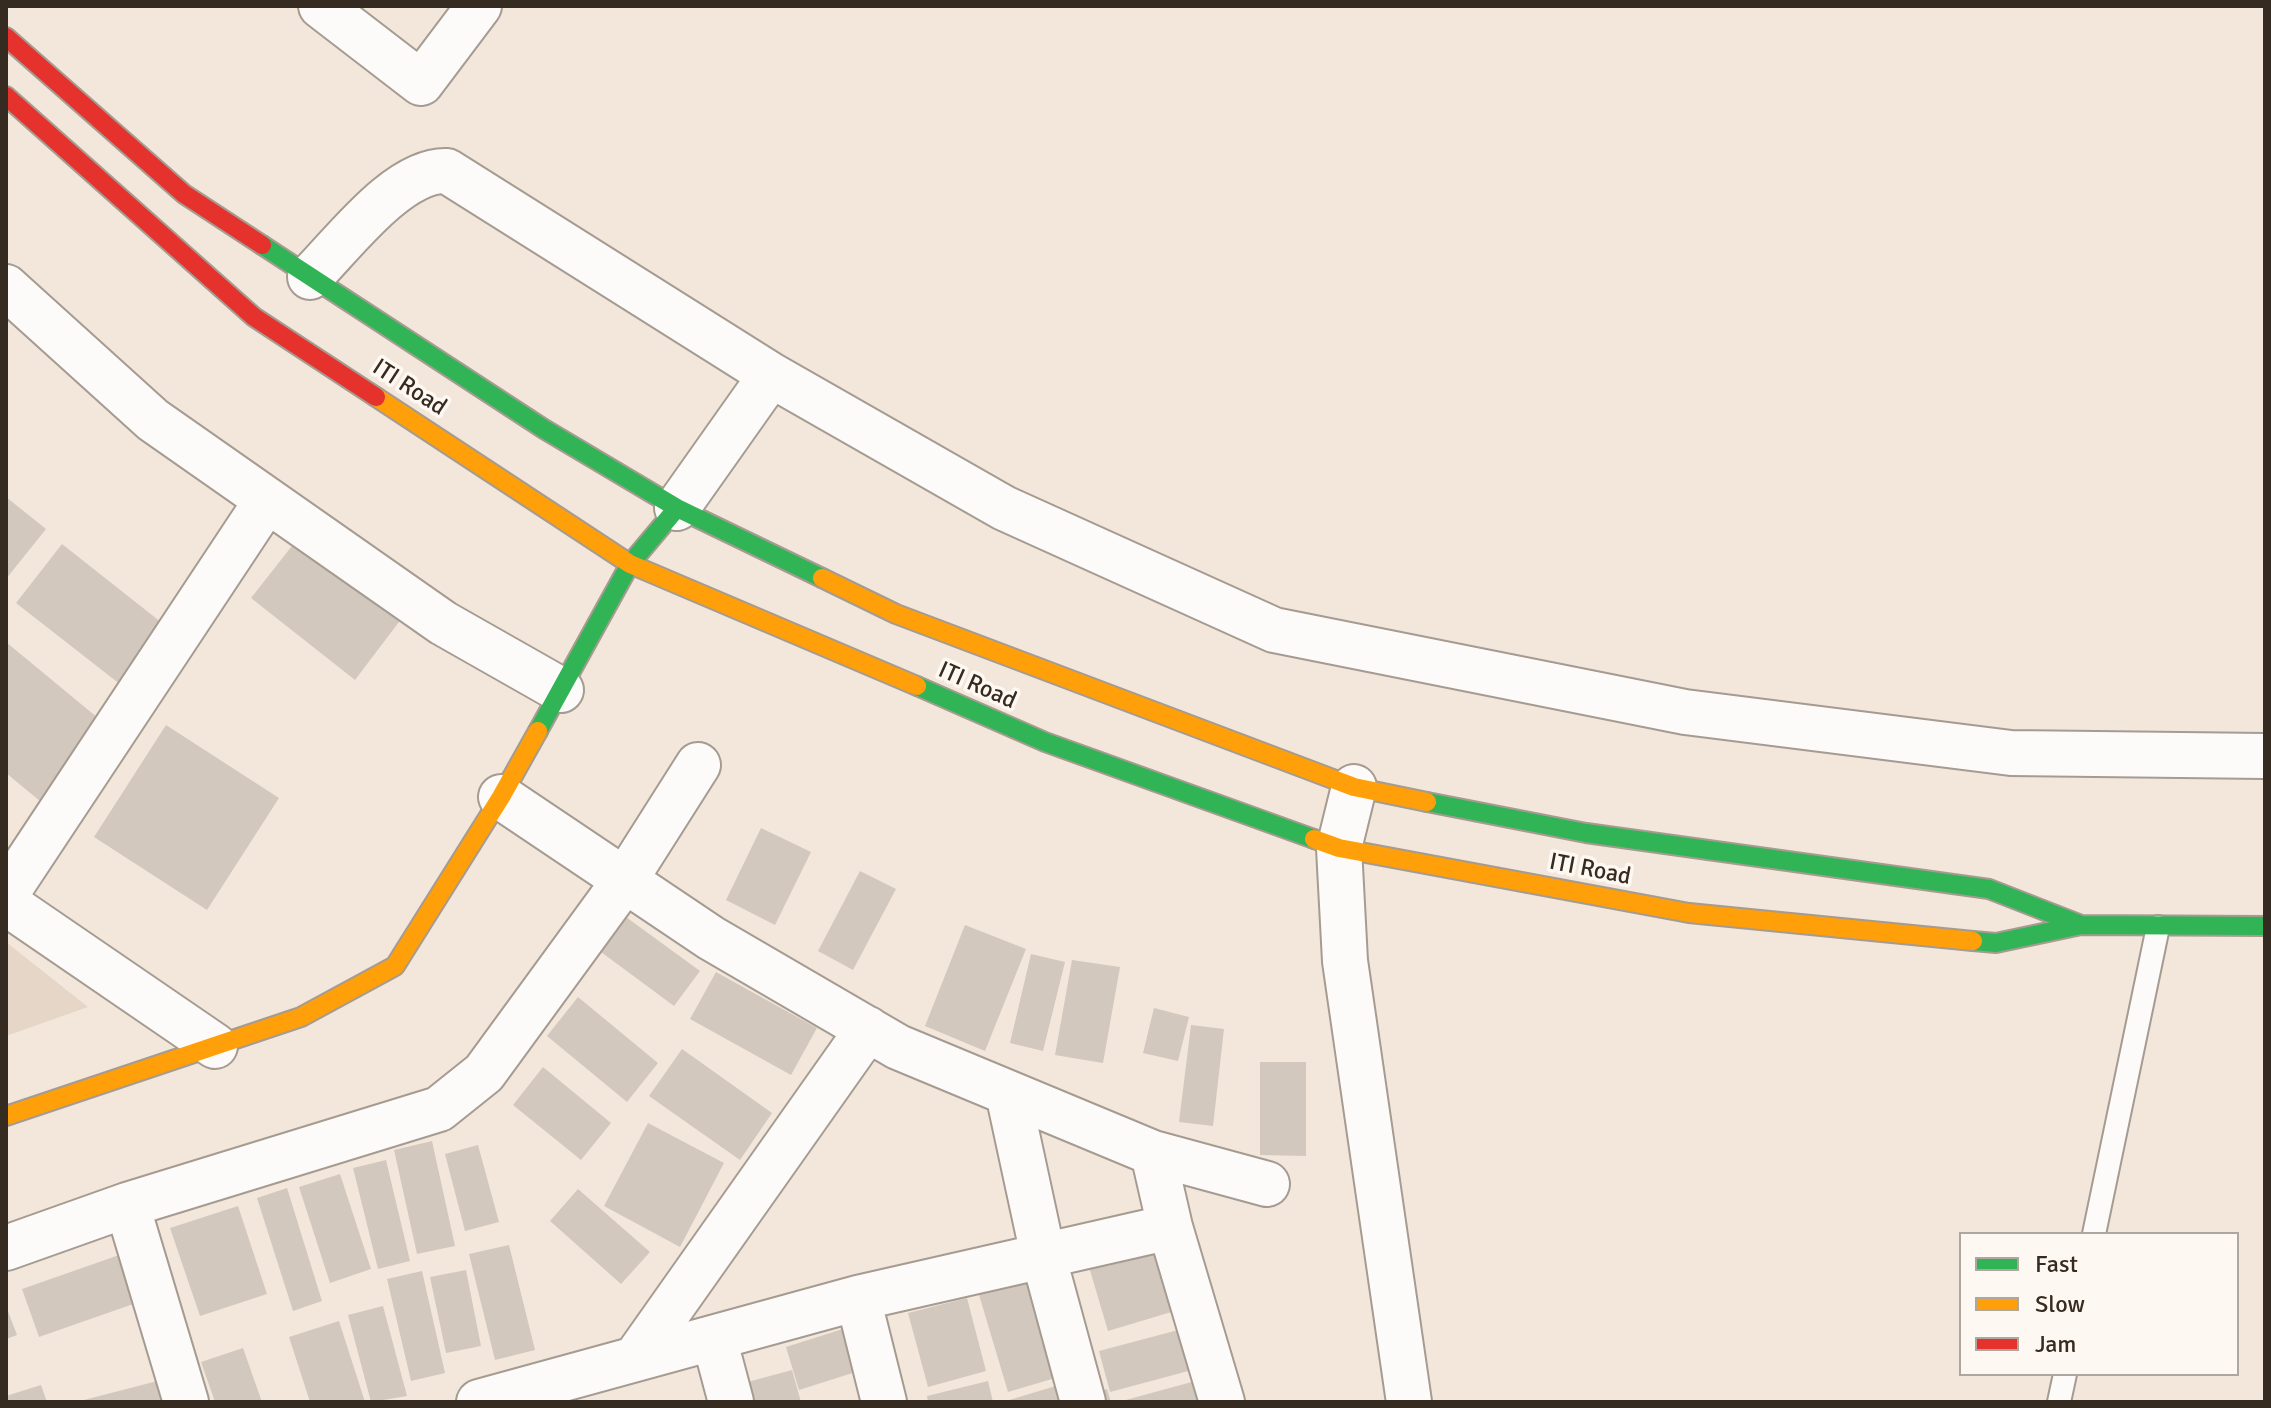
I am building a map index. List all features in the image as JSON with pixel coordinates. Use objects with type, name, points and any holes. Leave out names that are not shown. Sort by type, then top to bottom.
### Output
[{"type":"street","points":[[321,6],[421,83],[479,6]]},
{"type":"street","name":"ITI Road","points":[[6,37],[184,194],[544,429],[677,508],[896,614],[1354,787],[1586,833],[1989,889],[2081,925]]},
{"type":"street","name":"ITI Road","points":[[6,96],[254,317],[630,564],[754,614],[1045,742],[1339,848],[1689,913],[1996,943],[2081,925],[2265,926]]},
{"type":"street","points":[[310,277],[396,189],[434,170],[447,171],[771,375],[1004,508],[1274,630],[1701,714],[2011,753],[2265,756]]},
{"type":"street","points":[[9,296],[153,420],[443,623],[561,690]]},
{"type":"street","points":[[6,1116],[301,1017],[395,966],[501,797],[630,564],[677,508],[771,375]]},
{"type":"street","points":[[6,894],[267,500]]},
{"type":"street","points":[[6,1248],[127,1205],[439,1109],[484,1073],[625,880],[698,765]]},
{"type":"street","points":[[1354,787],[1339,848],[1345,961],[1409,1402]]},
{"type":"street","points":[[501,797],[711,938],[898,1047],[1153,1153],[1267,1184]]},
{"type":"street","points":[[6,903],[215,1046]]},
{"type":"street","points":[[635,1359],[868,1029]]},
{"type":"street","points":[[1008,1093],[1043,1255],[1083,1402]]},
{"type":"street","points":[[1153,1153],[1170,1227],[1222,1402]]},
{"type":"street","points":[[127,1205],[186,1402]]},
{"type":"street","points":[[479,1402],[542,1394],[635,1359],[858,1298],[1170,1227]]},
{"type":"street","points":[[858,1298],[884,1402]]},
{"type":"street","points":[[714,1338],[731,1402]]},
{"type":"lane","points":[[2094,1232],[2158,927]]},
{"type":"lane","points":[[2059,1402],[2065,1376]]},
{"type":"shaded area","points":[[6,942],[88,1007],[6,1036]]},
{"type":"building","points":[[6,497],[46,529],[6,579]]},
{"type":"building","points":[[299,537],[402,618],[355,680],[251,598]]},
{"type":"building","points":[[62,544],[176,634],[130,692],[16,603]]},
{"type":"building","points":[[6,642],[110,728],[46,806],[6,773]]},
{"type":"building","points":[[166,725],[279,798],[207,910],[94,837]]},
{"type":"building","points":[[761,828],[811,852],[775,925],[726,900]]},
{"type":"building","points":[[860,871],[896,889],[853,970],[818,951]]},
{"type":"building","points":[[626,917],[700,971],[674,1006],[601,952]]},
{"type":"building","points":[[965,925],[1026,949],[985,1051],[925,1026]]},
{"type":"building","points":[[1031,954],[1065,962],[1043,1051],[1010,1043]]},
{"type":"building","points":[[1072,960],[1120,967],[1103,1063],[1055,1055]]},
{"type":"building","points":[[716,972],[817,1028],[791,1075],[690,1019]]},
{"type":"building","points":[[578,997],[658,1063],[627,1102],[547,1036]]},
{"type":"building","points":[[1154,1008],[1189,1017],[1178,1061],[1143,1053]]},
{"type":"building","points":[[1191,1025],[1224,1029],[1213,1126],[1179,1122]]},
{"type":"building","points":[[682,1049],[772,1113],[740,1160],[649,1096]]},
{"type":"building","points":[[1260,1062],[1306,1062],[1306,1156],[1260,1155]]},
{"type":"building","points":[[543,1067],[611,1123],[581,1160],[513,1105]]},
{"type":"building","points":[[648,1123],[724,1163],[680,1247],[604,1206]]},
{"type":"building","points":[[432,1141],[455,1246],[417,1254],[394,1150]]},
{"type":"building","points":[[478,1145],[499,1222],[465,1231],[445,1154]]},
{"type":"building","points":[[386,1160],[410,1261],[378,1269],[353,1168]]},
{"type":"building","points":[[340,1174],[371,1269],[330,1283],[299,1187]]},
{"type":"building","points":[[287,1188],[322,1301],[293,1311],[257,1198]]},
{"type":"building","points":[[578,1189],[650,1252],[621,1284],[550,1221]]},
{"type":"building","points":[[238,1206],[267,1294],[200,1316],[170,1228]]},
{"type":"building","points":[[1170,1243],[1188,1307],[1108,1331],[1089,1267]]},
{"type":"building","points":[[509,1245],[535,1350],[495,1360],[469,1254]]},
{"type":"building","points":[[122,1254],[139,1302],[39,1337],[22,1289]]},
{"type":"building","points":[[466,1270],[481,1346],[446,1353],[430,1277]]},
{"type":"building","points":[[1037,1270],[1069,1374],[1008,1392],[977,1288]]},
{"type":"building","points":[[422,1271],[445,1373],[411,1381],[387,1279]]},
{"type":"building","points":[[967,1298],[986,1371],[928,1387],[908,1313]]},
{"type":"building","points":[[6,1306],[17,1335],[6,1339]]},
{"type":"building","points":[[383,1306],[407,1396],[371,1402],[348,1315]]},
{"type":"building","points":[[339,1321],[365,1402],[310,1402],[289,1337]]},
{"type":"building","points":[[1197,1325],[1207,1366],[1110,1392],[1099,1351]]},
{"type":"building","points":[[849,1327],[862,1370],[799,1390],[786,1347]]},
{"type":"building","points":[[243,1348],[262,1402],[215,1402],[201,1362]]},
{"type":"building","points":[[792,1370],[801,1402],[737,1402],[733,1386]]},
{"type":"building","points":[[1210,1377],[1217,1402],[1122,1402],[1122,1401]]},
{"type":"building","points":[[165,1379],[171,1402],[80,1402],[80,1401]]},
{"type":"building","points":[[988,1381],[993,1402],[928,1402],[927,1396]]},
{"type":"building","points":[[41,1385],[47,1402],[6,1402],[6,1396]]},
{"type":"building","points":[[1059,1385],[1064,1402],[1006,1402],[1006,1401]]},
{"type":"building","points":[[1107,1389],[1111,1402],[1089,1402],[1087,1395]]},
{"type":"traffic: fast","points":[[262,245],[544,429],[677,508],[822,578]]},
{"type":"traffic: fast","points":[[538,731],[630,564],[677,508]]},
{"type":"traffic: fast","points":[[917,686],[1045,742],[1314,839]]},
{"type":"traffic: fast","points":[[1427,802],[1586,833],[1989,889],[2081,925]]},
{"type":"traffic: fast","points":[[1973,941],[1996,943],[2081,925],[2265,926]]},
{"type":"traffic: slow","points":[[376,397],[630,564],[917,686]]},
{"type":"traffic: slow","points":[[822,578],[896,614],[1354,787],[1427,802]]},
{"type":"traffic: slow","points":[[6,1116],[301,1017],[395,966],[501,797],[538,731]]},
{"type":"traffic: slow","points":[[1314,839],[1339,848],[1689,913],[1973,941]]},
{"type":"traffic: jam","points":[[6,37],[184,194],[262,245]]},
{"type":"traffic: jam","points":[[6,96],[254,317],[376,397]]}]
